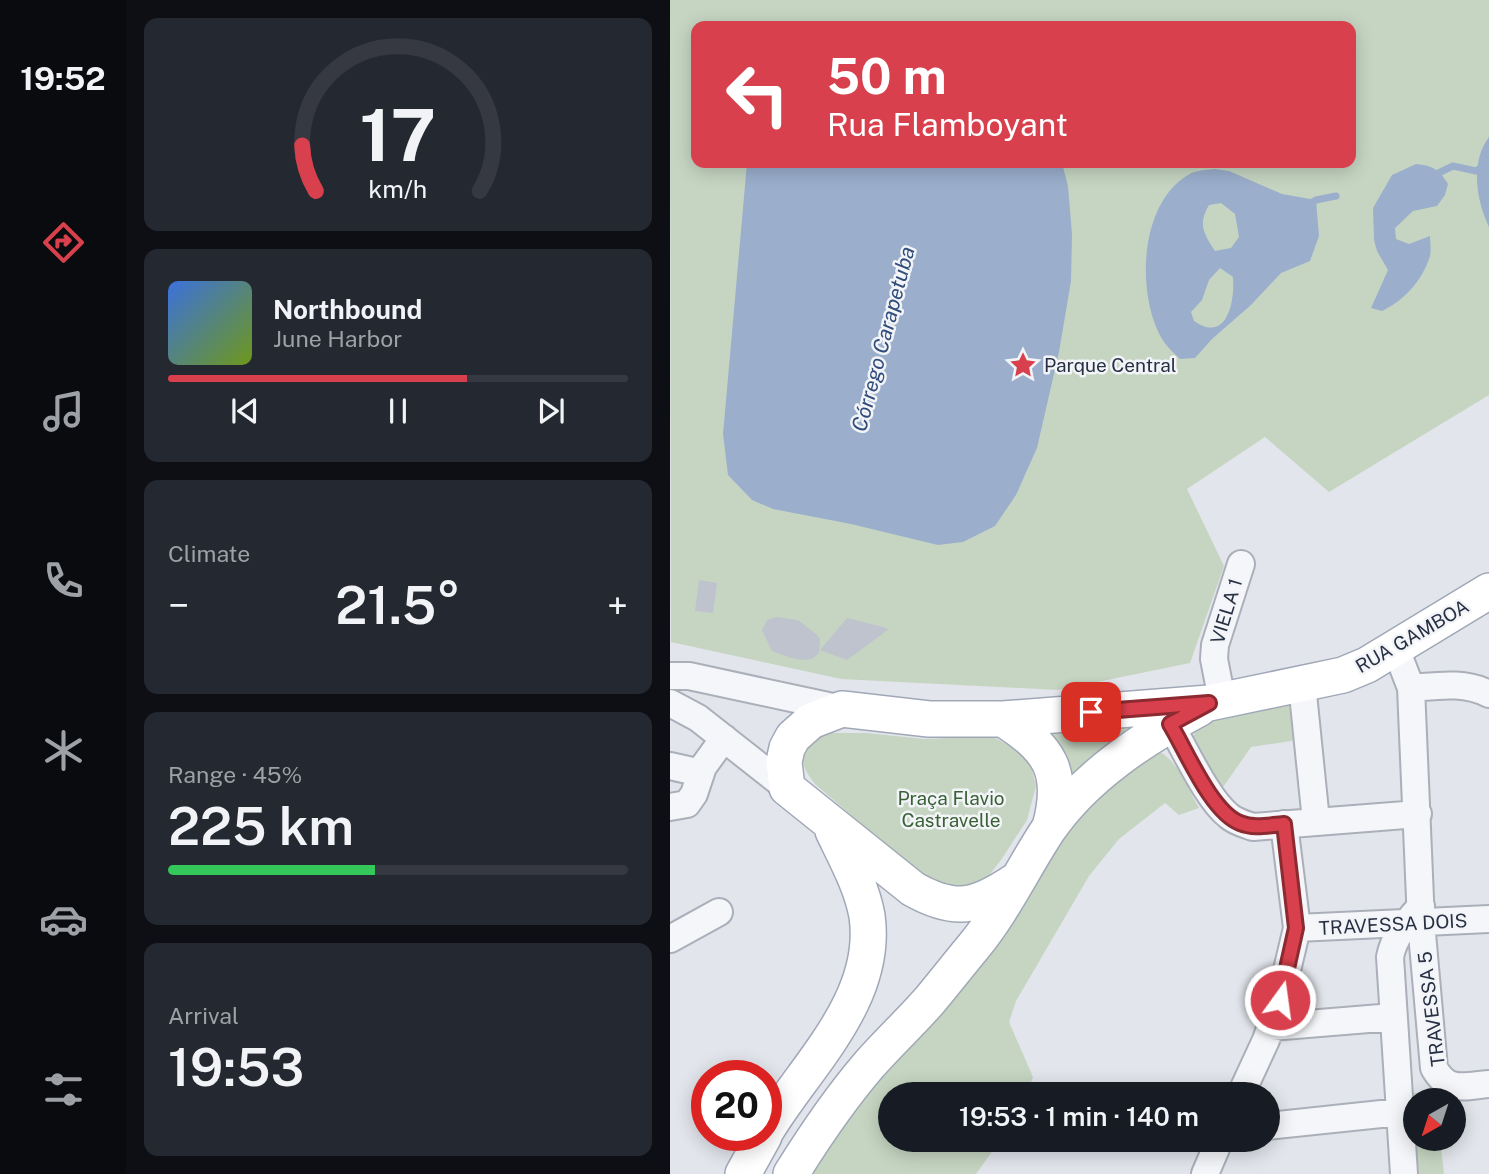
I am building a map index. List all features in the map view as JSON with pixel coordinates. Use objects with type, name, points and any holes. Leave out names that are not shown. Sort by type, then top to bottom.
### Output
[{"type":"main road","name":"RUA GAMBOA","points":[[1003,719],[1216,701],[1343,675],[1367,666],[1489,591]]},
{"type":"main road","name":"RUA GAMBOA","points":[[791,1174],[868,1066],[930,1000],[976,943],[1050,827],[1073,800],[1142,741],[1216,701]]},
{"type":"main road","points":[[1015,881],[990,898],[976,903],[948,903],[913,889],[787,788],[784,762],[793,737],[811,721],[842,709],[929,719],[1003,719],[1027,734],[1045,753],[1055,776],[1057,802],[1050,827]]},
{"type":"main road","points":[[782,1108],[848,1007],[860,979],[868,946],[867,916],[863,903],[830,825]]},
{"type":"main road","points":[[743,1174],[756,1151]]},
{"type":"street","name":"VIELA 1","points":[[1216,701],[1215,645],[1240,564]]},
{"type":"street","name":"TRAVESSA 5","points":[[1396,649],[1411,688],[1418,814],[1416,917],[1434,1068],[1446,1084],[1489,1084]]},
{"type":"street","points":[[670,676],[689,676],[842,709]]},
{"type":"street","points":[[1302,684],[1316,821]]},
{"type":"street","points":[[1411,688],[1456,685],[1489,694]]},
{"type":"street","points":[[670,703],[698,718],[787,788]]},
{"type":"street","points":[[1170,724],[1213,798],[1226,815],[1238,823],[1253,827],[1418,814]]},
{"type":"street","points":[[670,807],[687,804],[694,794],[706,761],[724,738]]},
{"type":"street","points":[[670,766],[701,773]]},
{"type":"street","points":[[1246,1082],[1280,1000],[1296,928],[1284,824]]},
{"type":"street","points":[[670,939],[719,912]]},
{"type":"street","points":[[1404,1174],[1390,957],[1392,944],[1416,917]]},
{"type":"street","name":"TRAVESSA DOIS","points":[[1296,928],[1416,917],[1489,919]]},
{"type":"street","points":[[1271,1027],[1393,1017]]},
{"type":"street","points":[[1280,1125],[1400,1112]]},
{"type":"street","points":[[1205,1174],[1214,1152]]},
{"type":"green space","name":"Parque Central","points":[[670,0],[1489,0],[1489,395],[1329,492],[1265,437],[1187,489],[1224,566],[1190,663],[1058,690],[841,679],[671,642]]},
{"type":"green space","points":[[1295,699],[1298,740],[1251,747],[1219,793],[1191,741],[1195,732],[1208,721]]},
{"type":"green space","points":[[1161,715],[1062,794],[1033,730]]},
{"type":"green space","name":"Praça Flavio Castravelle","points":[[814,733],[866,733],[924,739],[992,736],[1018,751],[1031,766],[1036,786],[1027,820],[980,887],[956,894],[930,883],[815,784],[803,759]]},
{"type":"green space","points":[[1156,750],[1176,767],[1199,808],[1179,815],[1165,803],[1119,839],[1089,876],[1016,1001],[1009,1022],[1033,1077],[1031,1082],[878,1082],[878,1152],[992,1152],[976,1174],[806,1174],[1080,813]]},
{"type":"green space","points":[[1417,1152],[1441,1152],[1444,1174],[1419,1174]]},
{"type":"water","points":[[1489,137],[1489,227],[1478,193],[1477,169],[1483,147]]},
{"type":"water","points":[[1416,164],[1435,169],[1448,184],[1445,195],[1437,206],[1413,211],[1395,228],[1396,239],[1409,244],[1430,236],[1430,253],[1426,267],[1410,290],[1382,311],[1371,308],[1388,270],[1374,240],[1373,208],[1392,175]]},
{"type":"water","name":"Córrego Carapetuba","points":[[747,168],[1063,168],[1068,186],[1072,234],[1071,281],[1059,352],[1037,448],[1016,495],[995,526],[963,542],[938,545],[773,509],[752,500],[728,475],[723,434]]},
{"type":"water","points":[[1215,169],[1229,171],[1282,194],[1316,200],[1319,236],[1310,261],[1281,273],[1195,358],[1180,359],[1164,342],[1148,298],[1147,251],[1151,228],[1172,189],[1191,173]],"holes":[[[1221,203],[1235,214],[1239,237],[1231,248],[1215,251],[1205,234],[1203,223],[1209,205]],[[1220,268],[1233,277],[1230,308],[1221,324],[1205,327],[1194,321],[1191,312],[1202,300],[1209,280]]]},
{"type":"building","points":[[699,580],[717,583],[713,613],[695,611]]},
{"type":"building","points":[[777,617],[798,620],[816,634],[820,639],[819,653],[812,659],[803,660],[772,651],[762,630],[767,620]]},
{"type":"building","points":[[847,618],[889,629],[847,660],[820,650]]},
{"type":"waterway","points":[[1432,176],[1453,166],[1476,171],[1489,162]]},
{"type":"waterway","points":[[1310,204],[1336,196]]},
{"type":"place","name":"Parque Central","points":[[1023,365]]},
{"type":"route","points":[[1091,712],[1209,703],[1170,724],[1213,798],[1226,815],[1238,823],[1253,827],[1284,824],[1296,928],[1280,1000]]}]
